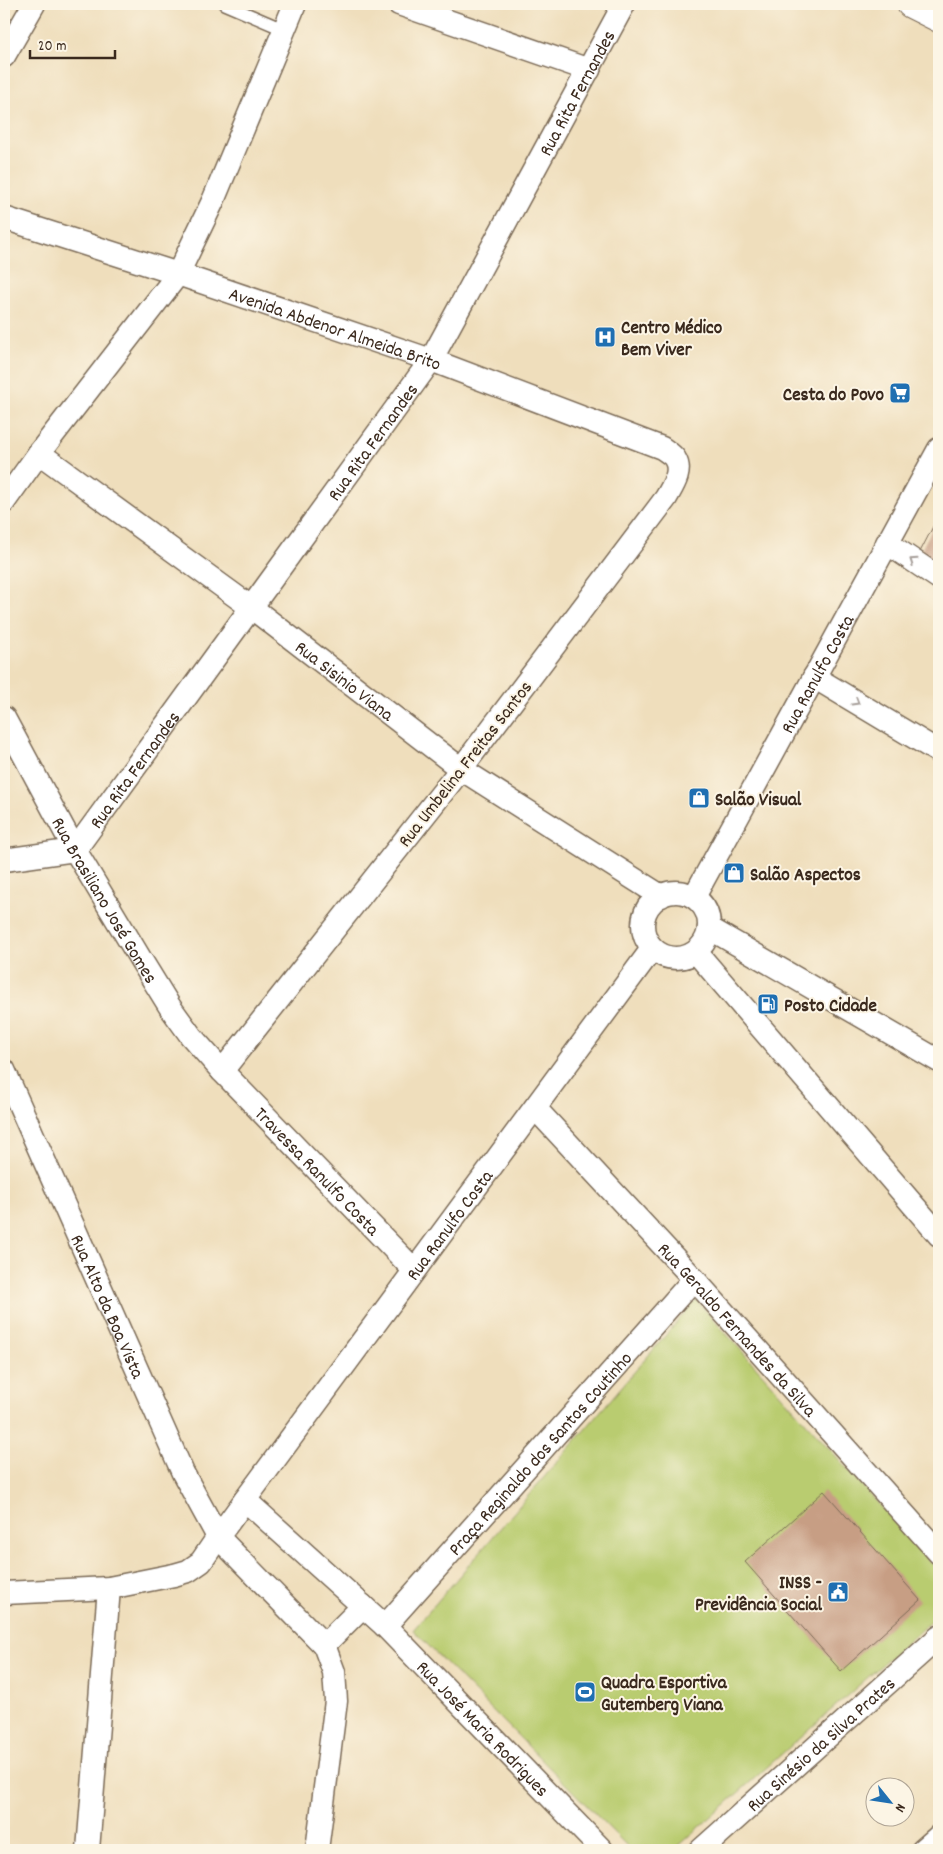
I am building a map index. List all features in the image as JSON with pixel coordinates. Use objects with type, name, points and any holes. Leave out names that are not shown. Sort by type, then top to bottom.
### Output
[{"type":"main road","points":[[911,4],[939,18]]},
{"type":"street","points":[[4,56],[34,4]]},
{"type":"street","points":[[4,502],[39,453],[178,274],[213,201],[296,4]]},
{"type":"street","points":[[400,4],[589,70]]},
{"type":"street","name":"Rua Rita Fernandes","points":[[75,850],[432,360],[624,4]]},
{"type":"street","name":"Avenida Abdenor Almeida Brito","points":[[4,218],[178,274],[432,360],[662,448]]},
{"type":"street","name":"Rua Umbelina Freitas Santos","points":[[222,1071],[461,769],[666,498],[675,481],[678,469],[675,458],[662,448]]},
{"type":"street","name":"Rua Ranulfo Costa","points":[[694,897],[939,449]]},
{"type":"street","name":"Rua Sisinio Viana","points":[[39,453],[252,608],[461,769],[661,896]]},
{"type":"street","points":[[887,543],[939,578]]},
{"type":"street","points":[[814,677],[939,752]]},
{"type":"street","name":"Rua Brasiliano José Gomes","points":[[4,718],[75,850],[170,1007],[191,1036],[222,1071]]},
{"type":"street","points":[[4,860],[75,850]]},
{"type":"street","points":[[678,892],[694,897],[701,902],[709,919],[708,937],[696,952],[678,959],[669,958],[652,949],[644,936],[643,922],[648,908],[661,896],[678,892]]},
{"type":"street","points":[[709,928],[939,1061]]},
{"type":"street","name":"Rua Ranulfo Costa","points":[[4,1592],[109,1588],[174,1575],[188,1571],[201,1562],[244,1500],[652,949]]},
{"type":"street","points":[[696,952],[939,1236]]},
{"type":"street","name":"Rua Alto da Boa Vista","points":[[4,1070],[183,1473],[218,1538],[324,1645]]},
{"type":"street","name":"Travessa Ranulfo Costa","points":[[222,1071],[414,1270]]},
{"type":"street","name":"Rua Geraldo Fernandes da Silva","points":[[535,1108],[694,1279],[939,1553]]},
{"type":"street","name":"Praça Reginaldo dos Santos Coutinho","points":[[385,1626],[694,1279]]},
{"type":"street","name":"Rua José Maria Rodrigues","points":[[244,1500],[385,1626],[602,1850]]},
{"type":"street","points":[[88,1850],[109,1588]]},
{"type":"street","points":[[317,1850],[336,1701],[334,1672],[324,1645],[364,1606]]},
{"type":"street","name":"Rua Sinésio da Silva Prates","points":[[701,1850],[939,1637]]},
{"type":"street","points":[[923,1850],[939,1836]]},
{"type":"lane","points":[[224,4],[285,30]]},
{"type":"green space","points":[[696,1300],[939,1571],[939,1614],[674,1850],[631,1850],[413,1630]]},
{"type":"building","points":[[939,515],[939,566],[920,552]]},
{"type":"building","points":[[824,1491],[920,1600],[841,1671],[745,1562]]},
{"type":"place","name":"Centro Médico Bem Viver","points":[[605,337]]},
{"type":"place","name":"Cesta do Povo","points":[[900,393]]},
{"type":"place","name":"Salão Visual","points":[[699,798]]},
{"type":"place","name":"Salão Aspectos","points":[[734,873]]},
{"type":"place","name":"Posto Cidade","points":[[768,1004]]},
{"type":"place","name":"INSS - Previdência Social","points":[[838,1592]]},
{"type":"place","name":"Quadra Esportiva Gutemberg Viana","points":[[585,1692]]}]
